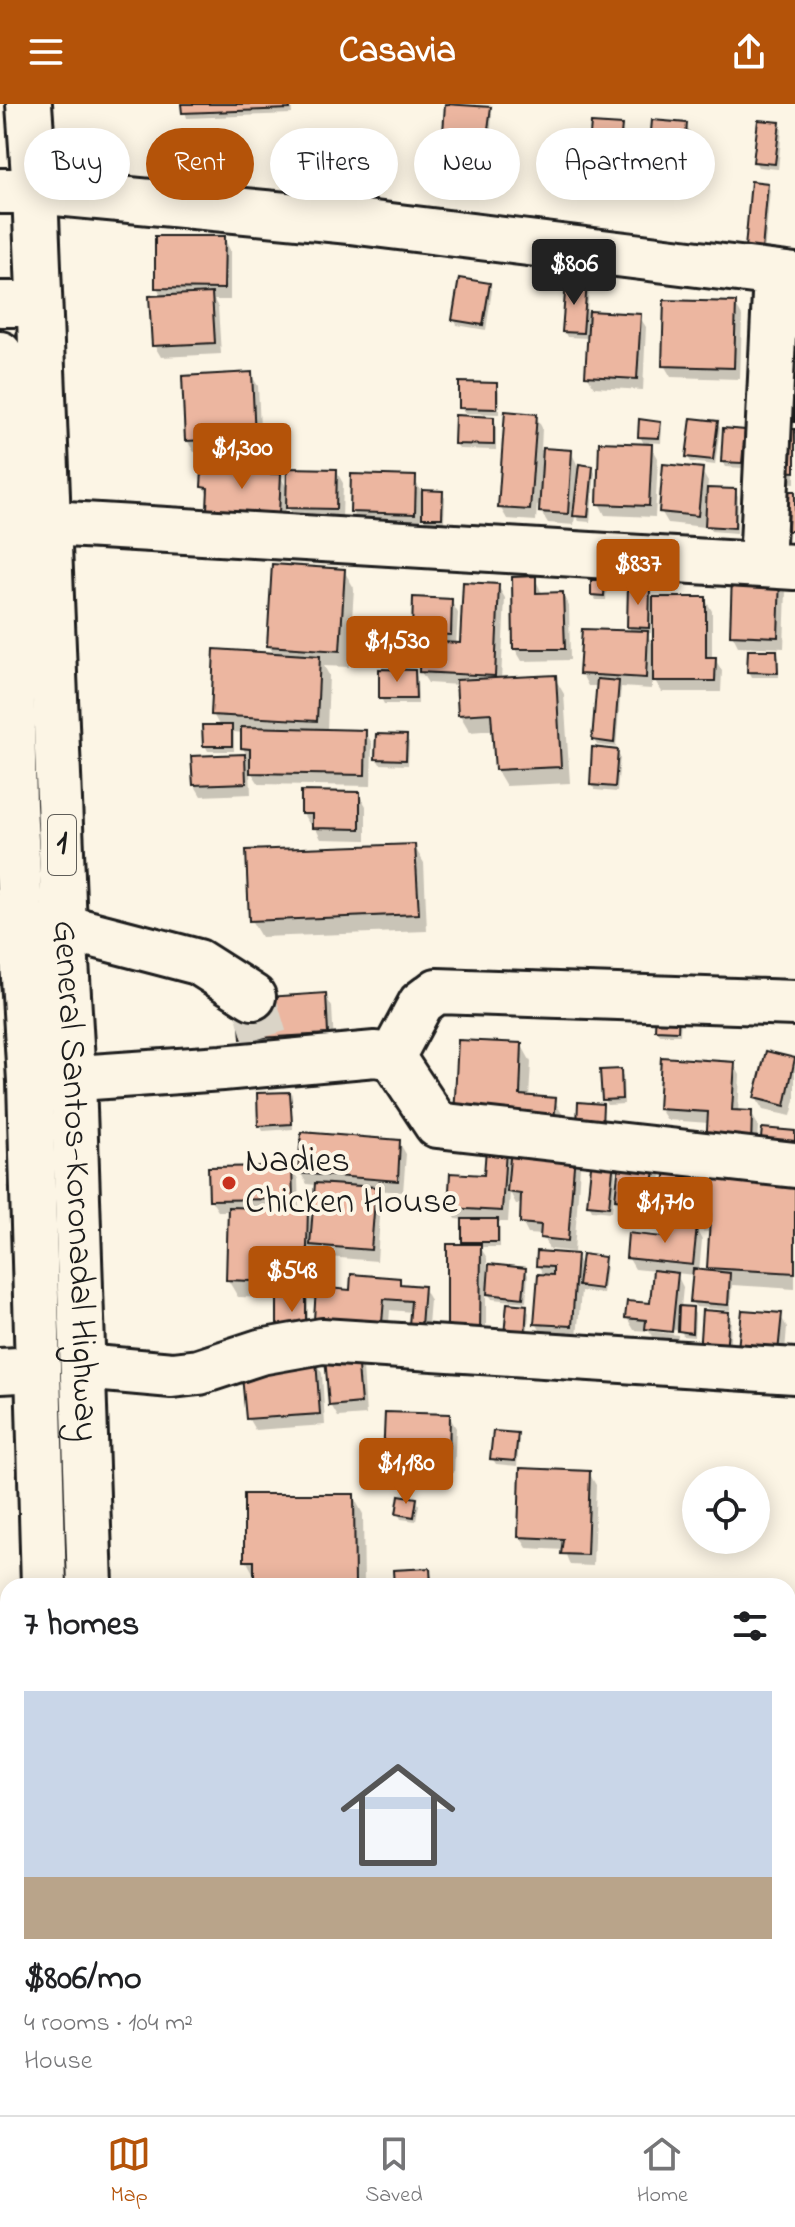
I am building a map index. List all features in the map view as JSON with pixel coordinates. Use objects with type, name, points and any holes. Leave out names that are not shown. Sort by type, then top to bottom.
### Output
[{"type":"main road","name":"General Santos-Koronadal Highway","points":[[26,907],[63,883],[49,523],[20,304],[18,191],[29,104]]},
{"type":"main road","points":[[18,191],[350,221],[786,275],[779,566],[49,523]]},
{"type":"main road","name":"General Santos-Koronadal Highway","points":[[0,354],[4,579],[14,806],[31,985],[52,1080],[83,1367],[90,1578]]},
{"type":"main road","points":[[26,907],[198,962],[261,1033]]},
{"type":"main road","points":[[392,1057],[421,1003],[437,991],[795,1003]]},
{"type":"main road","points":[[52,1080],[261,1033],[392,1057],[437,1125],[795,1165]]},
{"type":"main road","name":"General Santos-Koronadal Highway","points":[[43,1578],[19,1370],[52,1080]]},
{"type":"main road","points":[[83,1367],[185,1374],[225,1366],[260,1352],[322,1341],[795,1371]]},
{"type":"building","points":[[181,104],[289,104],[290,109],[182,113]]},
{"type":"building","points":[[445,104],[491,107],[488,128],[443,128]]},
{"type":"building","points":[[652,120],[687,123],[687,128],[651,128]]},
{"type":"building","points":[[758,120],[780,122],[775,164],[753,162]]},
{"type":"building","points":[[591,123],[622,125],[622,128],[591,128]]},
{"type":"building","points":[[751,181],[768,183],[762,250],[745,248]]},
{"type":"building","points":[[155,236],[225,236],[224,289],[155,288]]},
{"type":"building","points":[[459,278],[490,283],[483,325],[452,320]]},
{"type":"building","points":[[566,280],[587,282],[583,333],[562,332]]},
{"type":"building","points":[[212,293],[215,343],[152,346],[149,296]]},
{"type":"building","points":[[664,300],[736,302],[734,368],[662,366]]},
{"type":"building","points":[[589,311],[641,314],[637,379],[585,376]]},
{"type":"building","points":[[252,372],[255,438],[185,441],[182,376]]},
{"type":"building","points":[[459,382],[497,383],[497,409],[459,408]]},
{"type":"building","points":[[790,391],[795,391],[795,422],[787,422]]},
{"type":"building","points":[[505,411],[537,414],[530,510],[498,508]]},
{"type":"building","points":[[455,415],[494,417],[494,445],[454,444]]},
{"type":"building","points":[[691,418],[718,421],[713,460],[686,457]]},
{"type":"building","points":[[639,419],[661,422],[659,438],[638,437]]},
{"type":"building","points":[[723,428],[745,430],[742,463],[721,462]]},
{"type":"building","points":[[783,429],[795,429],[795,472],[782,471]]},
{"type":"building","points":[[599,442],[652,444],[649,506],[597,504]]},
{"type":"building","points":[[543,448],[572,450],[568,514],[539,512]]},
{"type":"building","points":[[579,464],[593,466],[588,517],[573,516]]},
{"type":"building","points":[[663,464],[703,468],[698,516],[659,512]]},
{"type":"building","points":[[287,468],[337,469],[336,509],[286,508]]},
{"type":"building","points":[[202,470],[281,474],[279,513],[207,509],[208,488],[201,487]]},
{"type":"building","points":[[351,474],[416,476],[415,514],[350,512]]},
{"type":"building","points":[[707,488],[736,489],[735,528],[705,526]]},
{"type":"building","points":[[422,490],[443,491],[442,518],[422,518]]},
{"type":"building","points":[[789,491],[795,491],[795,531],[788,531]]},
{"type":"building","points":[[272,564],[345,569],[340,651],[267,646]]},
{"type":"building","points":[[732,574],[780,576],[778,637],[730,635]]},
{"type":"building","points":[[536,576],[536,593],[563,592],[565,649],[513,649],[512,577]]},
{"type":"building","points":[[591,580],[605,580],[604,596],[591,595]]},
{"type":"building","points":[[463,582],[499,584],[495,676],[419,672],[420,641],[460,643]]},
{"type":"building","points":[[628,585],[650,587],[649,628],[627,627]]},
{"type":"building","points":[[413,597],[452,599],[451,635],[412,633]]},
{"type":"building","points":[[653,597],[706,597],[706,657],[716,657],[715,681],[653,681]]},
{"type":"building","points":[[582,629],[648,631],[646,678],[579,674]]},
{"type":"building","points":[[214,649],[320,656],[317,721],[211,715]]},
{"type":"building","points":[[748,650],[777,650],[778,673],[747,672]]},
{"type":"building","points":[[379,669],[415,670],[416,699],[379,699]]},
{"type":"building","points":[[556,675],[561,767],[495,770],[491,713],[458,715],[456,680]]},
{"type":"building","points":[[597,679],[619,681],[614,743],[592,740]]},
{"type":"building","points":[[202,725],[232,725],[232,746],[203,746]]},
{"type":"building","points":[[241,727],[366,730],[365,775],[250,773],[250,749],[241,748]]},
{"type":"building","points":[[376,734],[407,735],[406,760],[375,759]]},
{"type":"building","points":[[592,747],[618,750],[615,787],[590,785]]},
{"type":"building","points":[[245,754],[246,783],[193,785],[191,756]]},
{"type":"building","points":[[301,791],[360,792],[360,829],[312,828],[312,814],[301,814]]},
{"type":"building","points":[[415,844],[419,914],[249,921],[246,850]]},
{"type":"building","points":[[326,993],[328,1034],[241,1039],[238,999]]},
{"type":"building","points":[[656,1009],[679,1010],[678,1031],[655,1030]]},
{"type":"building","points":[[458,1040],[522,1043],[520,1095],[556,1098],[554,1121],[454,1117]]},
{"type":"building","points":[[766,1051],[795,1058],[785,1106],[754,1098]]},
{"type":"building","points":[[661,1057],[735,1062],[732,1110],[752,1111],[751,1148],[706,1146],[708,1112],[658,1109]]},
{"type":"building","points":[[621,1069],[622,1099],[602,1100],[600,1070]]},
{"type":"building","points":[[290,1092],[292,1124],[258,1126],[257,1093]]},
{"type":"building","points":[[578,1102],[603,1104],[602,1128],[577,1126]]},
{"type":"building","points":[[762,1128],[795,1131],[795,1151],[760,1148]]},
{"type":"building","points":[[301,1132],[400,1140],[398,1181],[298,1173]]},
{"type":"building","points":[[511,1147],[575,1153],[568,1241],[540,1238],[541,1225],[520,1223],[521,1194],[507,1192]]},
{"type":"building","points":[[486,1148],[506,1150],[502,1211],[448,1208],[450,1173],[484,1175]]},
{"type":"building","points":[[620,1156],[656,1160],[651,1203],[615,1199]]},
{"type":"building","points":[[592,1157],[614,1160],[609,1207],[587,1205]]},
{"type":"building","points":[[666,1163],[710,1166],[705,1221],[662,1218]]},
{"type":"building","points":[[292,1166],[293,1199],[209,1200],[208,1167]]},
{"type":"building","points":[[713,1171],[795,1176],[795,1273],[707,1268]]},
{"type":"building","points":[[315,1183],[376,1187],[371,1250],[310,1245]]},
{"type":"building","points":[[228,1207],[308,1209],[306,1283],[226,1280]]},
{"type":"building","points":[[462,1219],[498,1219],[498,1242],[462,1242]]},
{"type":"building","points":[[663,1223],[697,1226],[693,1265],[626,1258],[628,1233],[662,1237]]},
{"type":"building","points":[[447,1244],[481,1244],[480,1336],[447,1335]]},
{"type":"building","points":[[537,1251],[577,1254],[572,1326],[534,1324],[538,1274],[553,1275],[553,1267],[536,1266]]},
{"type":"building","points":[[582,1254],[605,1257],[601,1289],[578,1286]]},
{"type":"building","points":[[489,1264],[526,1268],[523,1298],[487,1294]]},
{"type":"building","points":[[693,1269],[730,1273],[728,1305],[690,1302]]},
{"type":"building","points":[[653,1270],[678,1273],[672,1332],[645,1329],[646,1320],[625,1318],[627,1301],[650,1303]]},
{"type":"building","points":[[351,1274],[400,1278],[400,1284],[424,1286],[421,1326],[409,1325],[411,1301],[384,1299],[382,1323],[314,1320],[316,1287],[350,1290]]},
{"type":"building","points":[[306,1293],[306,1335],[277,1335],[277,1294]]},
{"type":"building","points":[[507,1303],[527,1305],[525,1337],[504,1335]]},
{"type":"building","points":[[679,1306],[693,1307],[692,1333],[678,1331]]},
{"type":"building","points":[[702,1310],[729,1312],[726,1355],[699,1354]]},
{"type":"building","points":[[742,1310],[782,1313],[778,1352],[738,1349]]},
{"type":"building","points":[[357,1354],[361,1403],[329,1406],[325,1356]]},
{"type":"building","points":[[316,1360],[320,1414],[246,1419],[241,1365]]},
{"type":"building","points":[[385,1412],[450,1414],[449,1461],[383,1460]]},
{"type":"building","points":[[493,1431],[518,1433],[515,1461],[490,1459]]},
{"type":"building","points":[[520,1468],[590,1471],[587,1555],[561,1554],[563,1539],[518,1537]]},
{"type":"building","points":[[244,1494],[354,1494],[355,1578],[254,1578],[254,1561],[244,1561]]},
{"type":"building","points":[[399,1495],[417,1498],[414,1517],[396,1514]]},
{"type":"building","points":[[430,1568],[431,1578],[394,1578],[393,1570]]},
{"type":"tunnel","points":[[253,997],[265,1037]]},
{"type":"place","name":"Nadies Chicken House","points":[[229,1183]]}]
